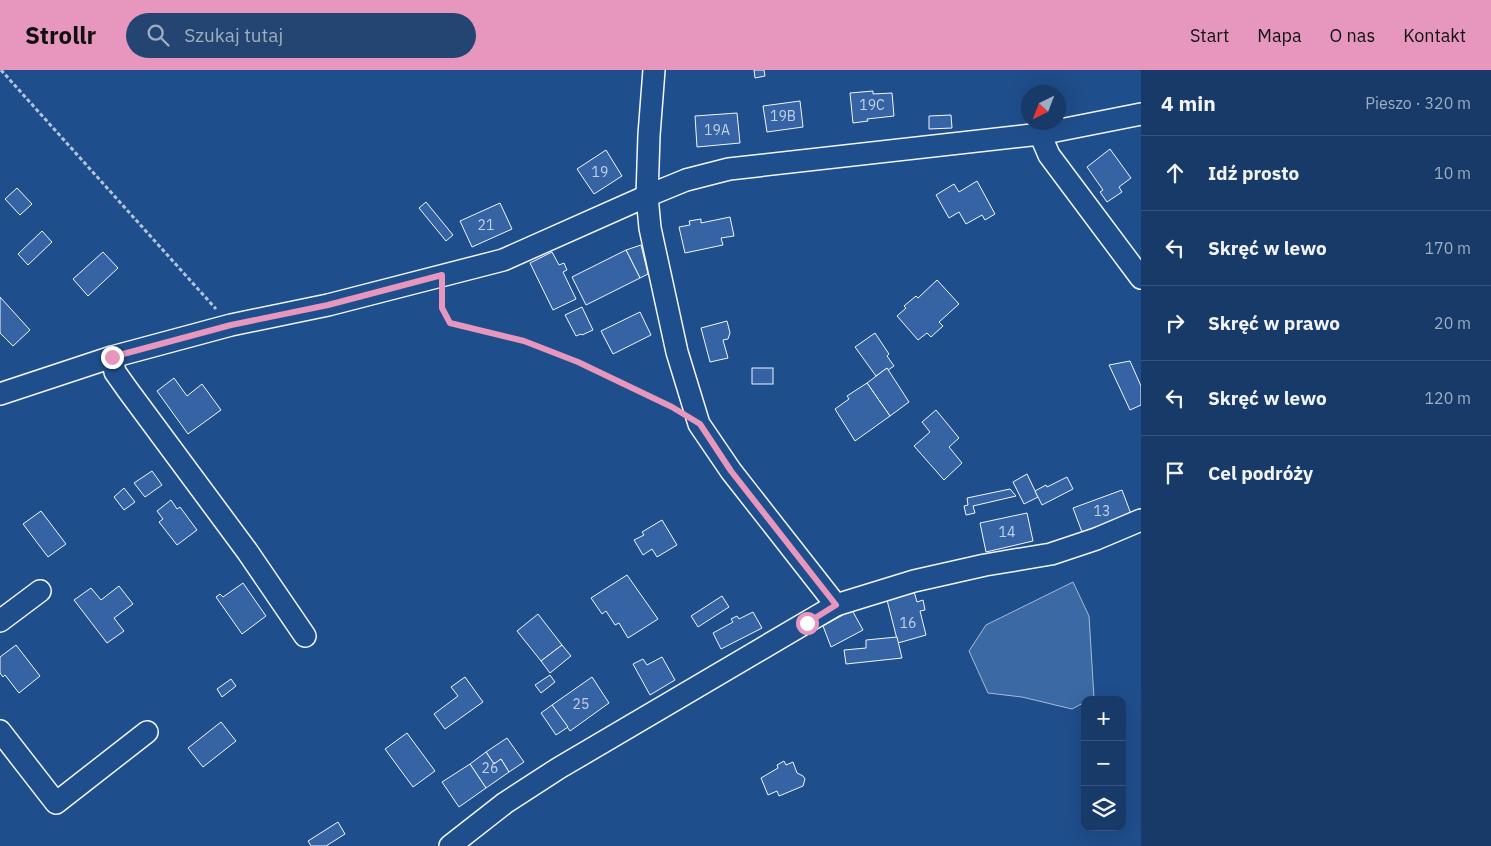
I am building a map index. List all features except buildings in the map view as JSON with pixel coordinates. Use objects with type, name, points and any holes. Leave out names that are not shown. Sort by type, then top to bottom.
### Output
[{"type":"street","points":[[654,70],[648,135],[647,196],[650,228],[675,343],[700,424],[731,471],[836,605]]},
{"type":"street","points":[[0,394],[112,357],[231,325],[328,305],[503,260],[686,180],[729,169],[1040,134],[1141,114]]},
{"type":"street","points":[[1040,134],[1049,155],[1141,278]]},
{"type":"street","points":[[112,357],[115,372],[247,551],[304,636]]},
{"type":"street","points":[[450,846],[504,803],[559,768],[836,605],[914,581],[985,565],[1051,554],[1096,539],[1141,520]]},
{"type":"street","points":[[0,621],[40,591]]},
{"type":"street","points":[[0,731],[56,803],[147,732]]},
{"type":"path","points":[[1,70],[231,325]]},
{"type":"path","points":[[442,275],[442,308],[450,323],[524,341],[578,362],[672,407],[700,424]]},
{"type":"water","points":[[1073,582],[1089,616],[1094,696],[1081,696],[1081,704],[1072,709],[1022,697],[988,693],[969,651],[986,625]]},
{"type":"route","points":[[112,357],[231,325],[328,305],[442,275],[442,308],[450,323],[524,341],[578,362],[672,407],[700,424],[731,471],[836,605],[807,623]]}]
